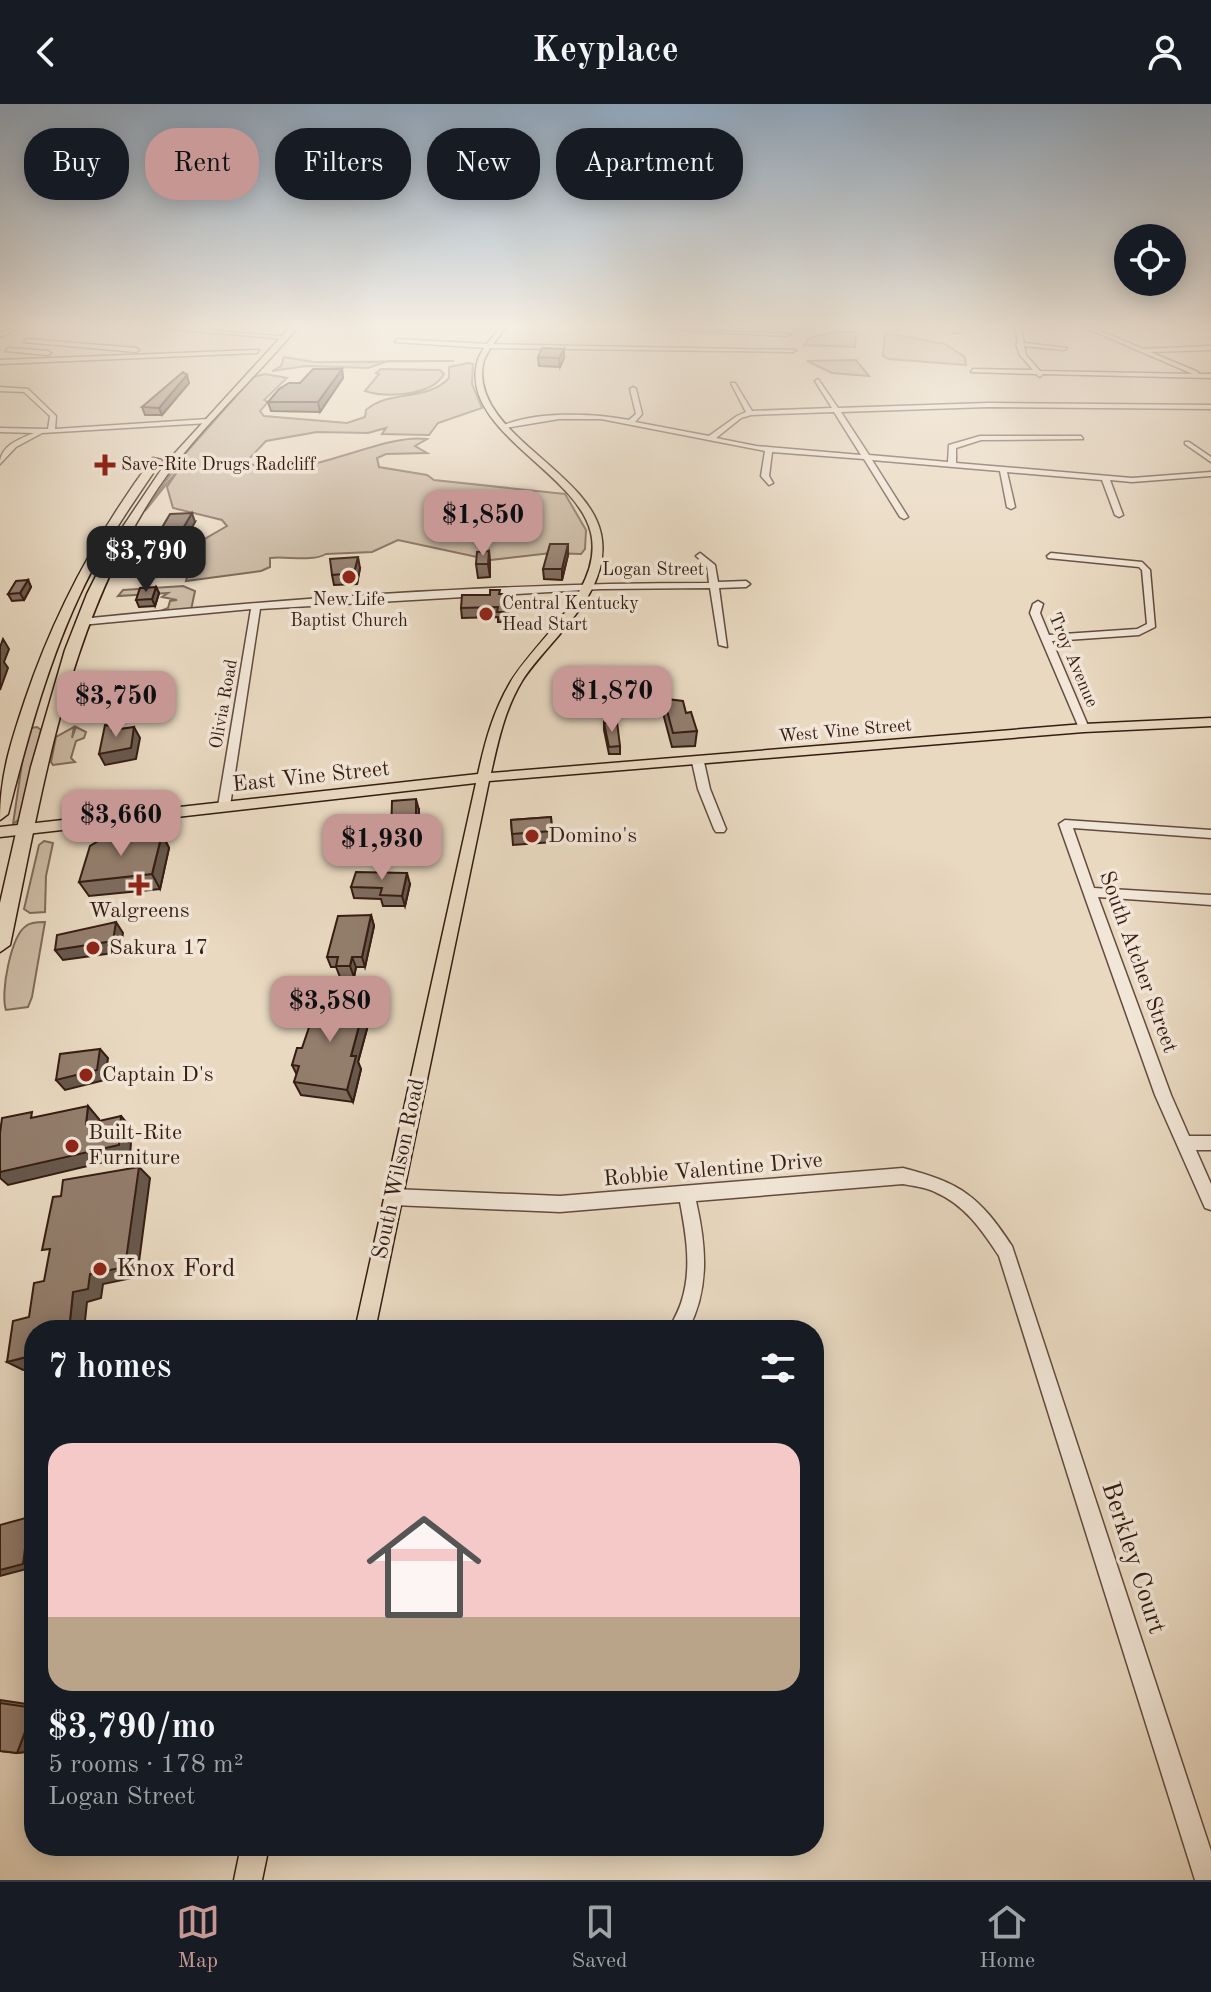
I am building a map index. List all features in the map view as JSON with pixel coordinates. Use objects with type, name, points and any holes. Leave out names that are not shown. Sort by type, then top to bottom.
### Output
[{"type":"highway","points":[[0,814],[30,700],[66,604],[123,505],[201,411]]},
{"type":"highway","points":[[0,945],[52,711],[81,622],[132,520],[174,460],[217,411]]},
{"type":"main road","name":"South Wilson Road","points":[[367,1320],[482,778],[505,702],[585,588],[595,563],[598,544],[589,514],[568,487],[491,411]]},
{"type":"main road","name":"West Vine Street","points":[[482,778],[1084,728],[1211,722]]},
{"type":"main road","name":"East Vine Street","points":[[0,832],[482,778]]},
{"type":"main road","points":[[248,1880],[253,1856]]},
{"type":"street","points":[[0,462],[11,447],[47,431],[53,416],[48,411]]},
{"type":"street","points":[[631,422],[638,411]]},
{"type":"street","points":[[836,411],[904,517]]},
{"type":"street","points":[[710,439],[739,417],[750,413],[839,411]]},
{"type":"street","points":[[505,426],[584,416],[631,422],[769,450],[1152,480],[1211,474]]},
{"type":"street","points":[[0,430],[47,431],[208,421]]},
{"type":"street","points":[[952,465],[952,447],[970,439],[1081,438]]},
{"type":"street","points":[[1187,443],[1211,460]]},
{"type":"street","points":[[769,450],[765,476],[769,483]]},
{"type":"street","points":[[1003,469],[1011,507]]},
{"type":"street","points":[[1105,477],[1119,515]]},
{"type":"street","points":[[700,556],[710,562],[724,645]]},
{"type":"street","points":[[1047,638],[1133,633],[1152,625],[1146,570],[1142,565],[1051,556]]},
{"type":"street","name":"Logan Street","points":[[81,622],[471,592],[746,584]]},
{"type":"street","name":"Troy Avenue","points":[[1038,604],[1035,613],[1084,728]]},
{"type":"street","name":"Olivia Road","points":[[224,806],[256,608]]},
{"type":"street","points":[[698,762],[704,789],[720,829]]},
{"type":"street","name":"South Atcher Street","points":[[1211,834],[1065,824],[1183,1143],[1211,1202]]},
{"type":"street","points":[[1090,892],[1211,900]]},
{"type":"street","points":[[1183,1143],[1211,1143]]},
{"type":"street","name":"Robbie Valentine Drive","points":[[393,1197],[560,1204],[687,1196],[885,1175],[922,1179],[969,1204],[990,1227],[1006,1252]]},
{"type":"street","points":[[683,1320],[695,1275],[695,1234],[687,1196]]},
{"type":"street","name":"Berkley Court","points":[[1006,1252],[1208,1880]]},
{"type":"shaded area","points":[[223,411],[260,411],[264,416],[347,423],[365,417],[366,411],[474,411],[438,423],[429,435],[382,434],[386,428],[368,433],[317,432],[266,441],[247,461],[264,468],[285,469],[383,444],[427,439],[415,446],[427,453],[386,454],[377,458],[379,467],[427,475],[434,480],[565,494],[586,530],[585,549],[581,554],[551,553],[491,560],[398,540],[372,552],[270,558],[270,567],[261,571],[186,581],[191,562],[182,552],[227,526],[222,520],[173,508],[167,487],[181,466],[145,511],[184,455]]},
{"type":"shaded area","points":[[183,586],[195,591],[191,610],[154,614],[168,608],[170,601],[177,600],[162,597],[168,593],[118,596],[123,590]]},
{"type":"shaded area","points":[[74,727],[72,738],[76,727],[86,732],[84,738],[76,741],[71,758],[75,762],[53,765],[56,737]]},
{"type":"shaded area","points":[[31,728],[41,730],[21,818],[13,824],[25,743]]},
{"type":"shaded area","points":[[44,841],[53,843],[46,876],[45,912],[30,913],[24,909],[39,845]]},
{"type":"shaded area","points":[[45,922],[28,1007],[6,1010],[6,979],[11,952],[28,925]]},
{"type":"building","points":[[192,513],[179,535],[157,536],[170,514]]},
{"type":"building","points":[[550,544],[568,544],[562,569],[543,569]]},
{"type":"building","points":[[489,551],[488,564],[476,564],[477,552]]},
{"type":"building","points":[[358,557],[354,573],[332,575],[330,559]]},
{"type":"building","points":[[28,580],[20,593],[8,594],[16,581]]},
{"type":"building","points":[[156,587],[152,599],[136,600],[140,588]]},
{"type":"building","points":[[490,590],[508,594],[507,612],[497,612],[498,607],[461,608],[462,595],[490,595]]},
{"type":"building","points":[[131,679],[130,689],[143,688],[141,700],[106,704],[116,681]]},
{"type":"building","points":[[667,699],[683,701],[686,713],[691,712],[697,731],[673,733],[665,703]]},
{"type":"building","points":[[617,722],[620,746],[609,747],[604,723]]},
{"type":"building","points":[[105,725],[112,726],[112,730],[134,727],[131,748],[99,754]]},
{"type":"building","points":[[416,799],[416,835],[430,834],[430,847],[366,851],[367,838],[391,836],[392,801]]},
{"type":"building","points":[[551,817],[552,831],[512,834],[511,820]]},
{"type":"building","points":[[162,834],[152,874],[79,882],[90,846],[100,840]]},
{"type":"building","points":[[356,872],[407,873],[402,896],[380,895],[382,888],[351,887]]},
{"type":"building","points":[[371,915],[362,957],[352,957],[350,966],[336,966],[338,957],[327,957],[338,916]]},
{"type":"building","points":[[116,922],[113,941],[55,950],[57,935]]},
{"type":"building","points":[[319,998],[366,1000],[351,1056],[356,1056],[347,1090],[294,1082],[299,1066],[292,1065],[297,1048],[302,1048]]},
{"type":"building","points":[[100,1049],[97,1070],[56,1080],[60,1054]]},
{"type":"building","name":"Built-Rite Furniture","points":[[88,1106],[86,1124],[121,1116],[119,1145],[0,1172],[2,1118],[32,1112],[31,1118]]},
{"type":"building","name":"Knox Ford","points":[[139,1167],[125,1267],[90,1274],[88,1289],[73,1292],[70,1320],[24,1320],[24,1358],[7,1362],[13,1321],[29,1317],[34,1283],[44,1281],[50,1249],[42,1250],[53,1197],[61,1196],[63,1180]]},
{"type":"building","points":[[24,1518],[23,1564],[0,1570],[0,1525]]},
{"type":"building","points":[[0,1703],[24,1707],[24,1734],[17,1753],[0,1751]]},
{"type":"place","name":"Save-Rite Drugs Radcliff","points":[[105,465]]},
{"type":"place","name":"New Life Baptist Church","points":[[349,577]]},
{"type":"place","name":"Central Kentucky Head Start","points":[[486,614]]},
{"type":"place","name":"Domino's","points":[[532,836]]},
{"type":"place","name":"Walgreens","points":[[139,885]]},
{"type":"place","name":"Sakura 17","points":[[93,948]]},
{"type":"place","name":"Captain D's","points":[[86,1075]]},
{"type":"place","name":"Built-Rite Furniture","points":[[72,1146]]},
{"type":"place","name":"Knox Ford","points":[[100,1269]]}]
